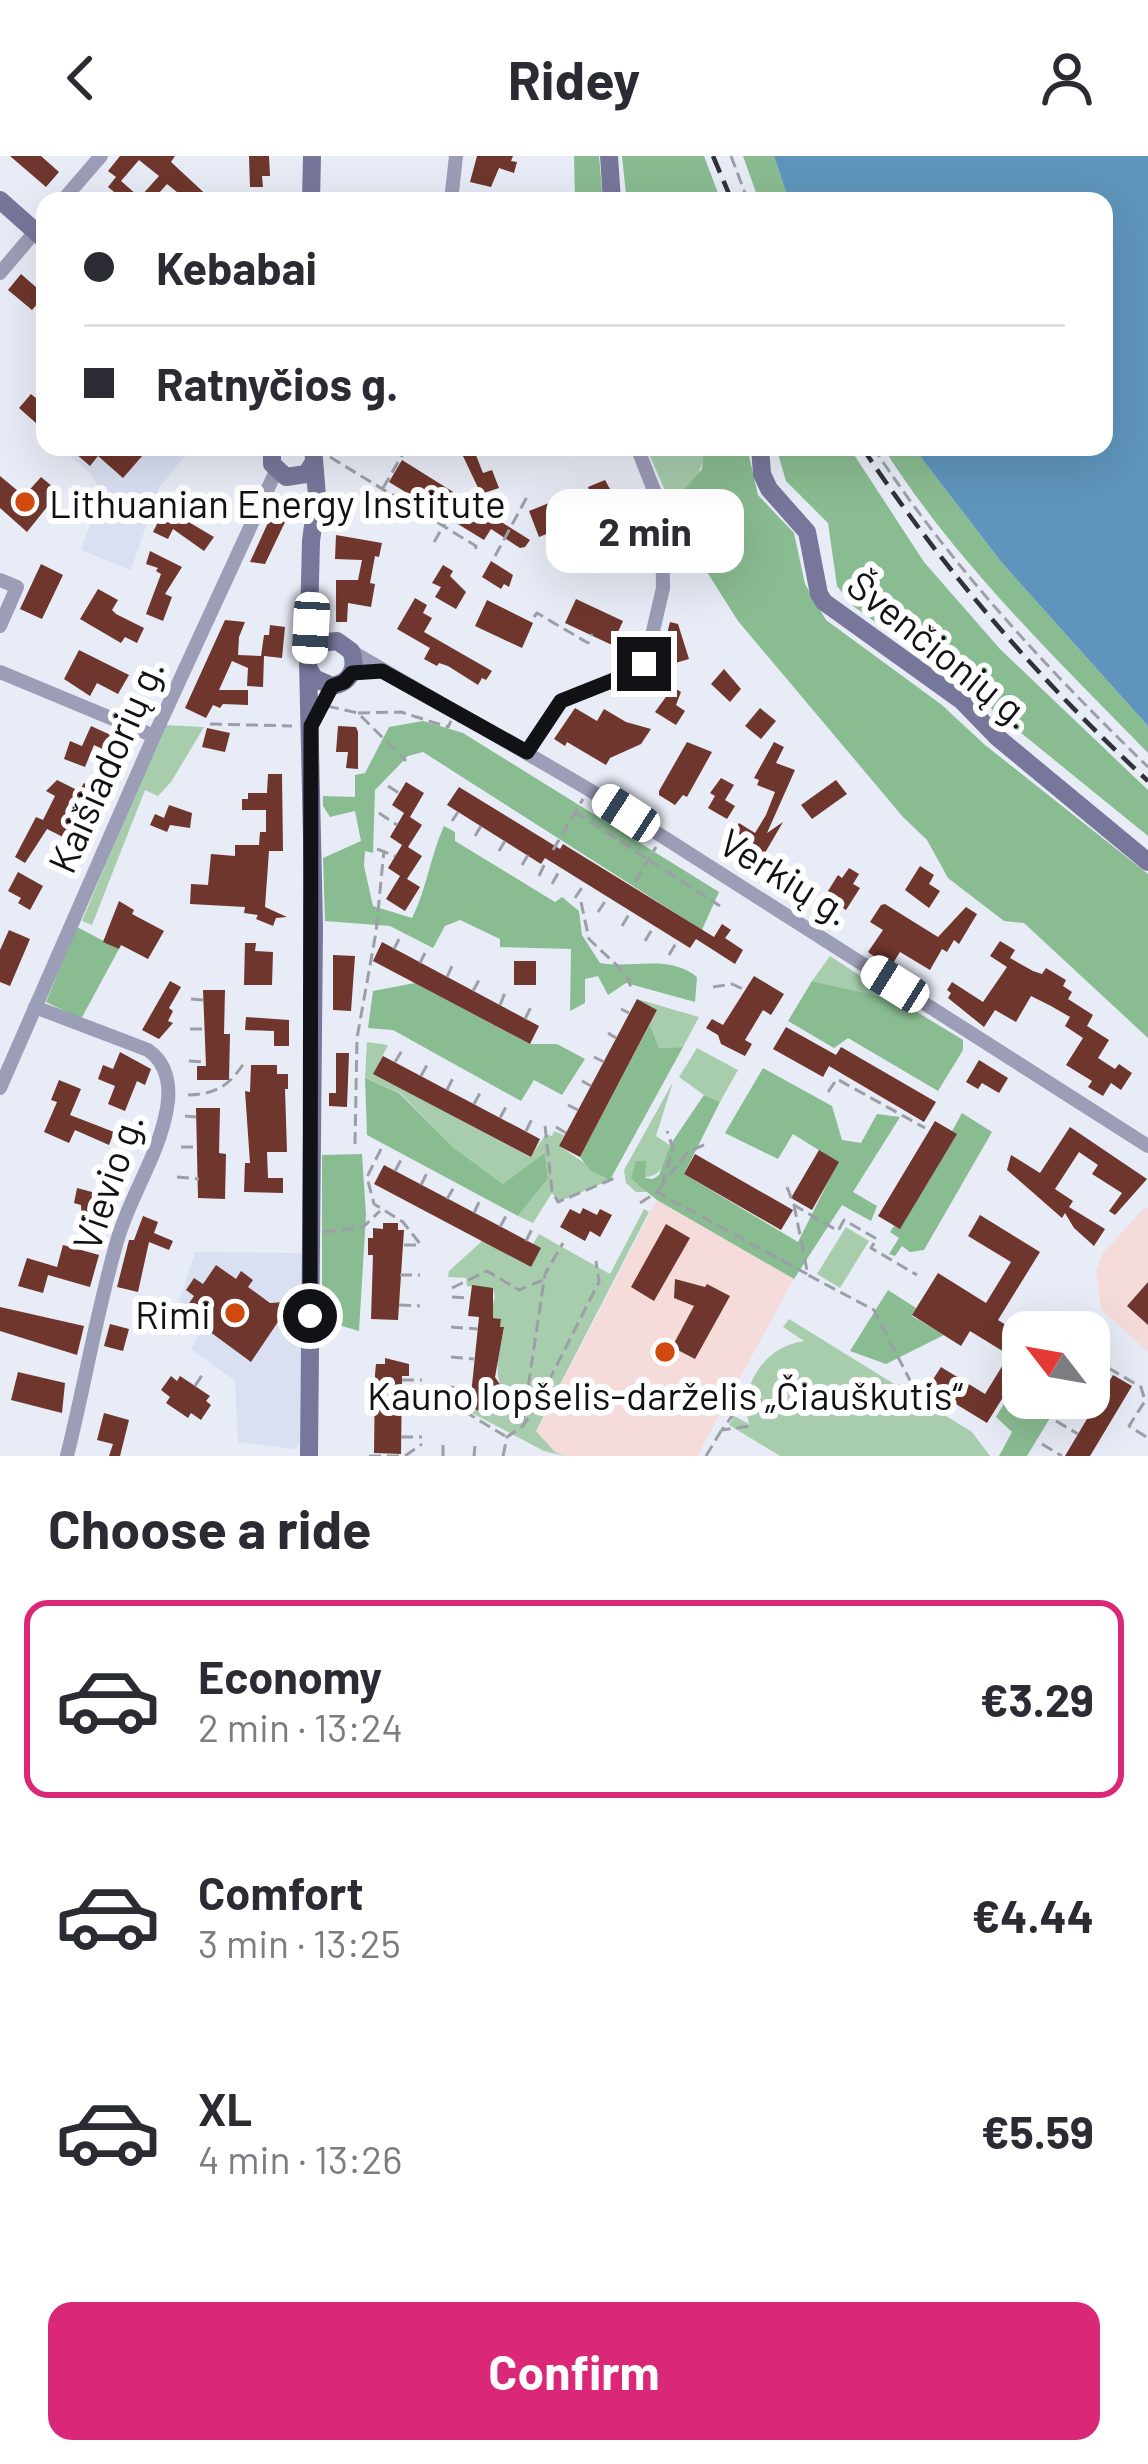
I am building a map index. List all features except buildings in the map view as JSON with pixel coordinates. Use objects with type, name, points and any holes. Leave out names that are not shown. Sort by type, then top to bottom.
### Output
[{"type":"street","points":[[70,192],[101,156]]},
{"type":"street","points":[[311,192],[312,156]]},
{"type":"street","points":[[452,192],[456,156]]},
{"type":"street","points":[[609,156],[611,192]]},
{"type":"street","points":[[0,200],[36,226]]},
{"type":"street","points":[[0,272],[36,236]]},
{"type":"street","points":[[274,460],[306,474],[313,456]]},
{"type":"street","points":[[309,1456],[309,661],[311,541],[317,496],[314,456]]},
{"type":"street","points":[[527,752],[561,701],[639,670],[647,657],[663,588],[662,511],[641,456]]},
{"type":"street","name":"Švenčionių g.","points":[[761,456],[769,489],[807,532],[824,602],[962,701],[997,737],[1148,862]]},
{"type":"street","points":[[274,460],[303,498],[311,541]]},
{"type":"street","name":"Kaišiadorių g.","points":[[0,1088],[7,1055],[35,1007],[274,460]]},
{"type":"street","points":[[0,580],[17,587],[0,626]]},
{"type":"street","points":[[311,726],[332,686],[352,673],[351,651],[320,626],[312,601]]},
{"type":"street","points":[[332,640],[320,643],[309,661],[314,678],[332,686]]},
{"type":"street","name":"Verkių g.","points":[[351,651],[589,789],[1148,1146]]},
{"type":"street","points":[[0,671],[154,736]]},
{"type":"street","points":[[352,673],[382,671]]},
{"type":"street","name":"Vievio g.","points":[[35,1007],[156,1055],[168,1091],[147,1173],[116,1246],[67,1456]]},
{"type":"path","points":[[731,156],[745,192]]},
{"type":"path","points":[[318,456],[476,546],[475,554]]},
{"type":"path","points":[[382,490],[402,456]]},
{"type":"path","points":[[879,456],[907,499],[1020,639],[1148,767]]},
{"type":"path","points":[[397,499],[402,490]]},
{"type":"path","points":[[495,556],[527,497]]},
{"type":"path","points":[[420,512],[425,504]]},
{"type":"path","points":[[434,542],[448,518]]},
{"type":"path","points":[[466,540],[471,532]]},
{"type":"path","points":[[534,617],[537,613],[588,643],[592,634]]},
{"type":"path","points":[[320,704],[358,713],[401,712],[448,727],[455,715]]},
{"type":"path","points":[[358,713],[406,761]]},
{"type":"path","points":[[210,724],[311,726]]},
{"type":"path","points":[[388,786],[399,793]]},
{"type":"path","points":[[553,850],[589,789]]},
{"type":"path","points":[[452,821],[458,812]]},
{"type":"path","points":[[575,812],[720,906]]},
{"type":"path","points":[[379,813],[397,825]]},
{"type":"path","points":[[475,836],[481,826]]},
{"type":"path","points":[[635,882],[662,837]]},
{"type":"path","points":[[499,850],[505,841]]},
{"type":"path","points":[[355,1144],[357,1038],[382,881],[381,849],[395,856]]},
{"type":"path","points":[[522,865],[528,855]]},
{"type":"path","points":[[538,876],[548,860]]},
{"type":"path","points":[[552,884],[561,868]]},
{"type":"path","points":[[382,881],[394,886]]},
{"type":"path","points":[[585,883],[578,900],[589,939],[626,974],[632,990]]},
{"type":"path","points":[[598,912],[608,897]]},
{"type":"path","points":[[622,926],[631,911]]},
{"type":"path","points":[[645,941],[654,926]]},
{"type":"path","points":[[394,949],[399,939]]},
{"type":"path","points":[[669,955],[678,940]]},
{"type":"path","points":[[420,963],[425,952]]},
{"type":"path","points":[[447,977],[452,967]]},
{"type":"path","points":[[473,991],[478,980]]},
{"type":"path","points":[[713,986],[732,984],[745,990]]},
{"type":"path","points":[[500,1005],[506,994]]},
{"type":"path","points":[[191,999],[203,1000]]},
{"type":"path","points":[[525,1018],[531,1007]]},
{"type":"path","points":[[621,1009],[629,1013]]},
{"type":"path","points":[[190,1029],[202,1029]]},
{"type":"path","points":[[608,1034],[616,1038]]},
{"type":"path","points":[[395,1062],[403,1049]]},
{"type":"path","points":[[594,1058],[604,1062]]},
{"type":"path","points":[[188,1095],[219,1091],[246,1060]]},
{"type":"path","points":[[189,1061],[206,1062]]},
{"type":"path","points":[[421,1076],[428,1063]]},
{"type":"path","points":[[447,1090],[454,1076]]},
{"type":"path","points":[[828,1092],[838,1078],[925,1128]]},
{"type":"path","points":[[582,1081],[591,1085]]},
{"type":"path","points":[[474,1104],[481,1091]]},
{"type":"path","points":[[500,1118],[507,1105]]},
{"type":"path","points":[[568,1105],[578,1110]]},
{"type":"path","points":[[185,1116],[196,1117]]},
{"type":"path","points":[[526,1131],[532,1119]]},
{"type":"path","points":[[545,1126],[552,1192],[558,1202],[615,1178]]},
{"type":"path","points":[[556,1127],[566,1133]]},
{"type":"path","points":[[659,1190],[673,1148],[668,1131]]},
{"type":"path","points":[[640,1203],[659,1190],[688,1152],[708,1143]]},
{"type":"path","points":[[181,1147],[195,1148]]},
{"type":"path","points":[[381,1150],[367,1177],[374,1204],[404,1222],[421,1245],[404,1245]]},
{"type":"path","points":[[395,1172],[401,1160]]},
{"type":"path","points":[[421,1185],[427,1173]]},
{"type":"path","points":[[177,1177],[199,1178]]},
{"type":"path","points":[[447,1199],[454,1186]]},
{"type":"path","points":[[787,1187],[808,1275]]},
{"type":"path","points":[[659,1190],[874,1310],[920,1400]]},
{"type":"path","points":[[474,1213],[480,1200]]},
{"type":"path","points":[[794,1205],[838,1231],[844,1220],[861,1229],[877,1239],[871,1248],[917,1275]]},
{"type":"path","points":[[311,1233],[363,1227],[381,1210]]},
{"type":"path","points":[[500,1227],[506,1214]]},
{"type":"path","points":[[526,1240],[533,1227]]},
{"type":"path","points":[[523,1426],[544,1279],[563,1243]]},
{"type":"path","points":[[503,1456],[507,1437],[523,1426],[599,1282],[596,1261]]},
{"type":"path","points":[[452,1288],[487,1271],[519,1289],[544,1279]]},
{"type":"path","points":[[400,1275],[420,1275]]},
{"type":"path","points":[[452,1297],[470,1298]]},
{"type":"path","points":[[399,1305],[420,1306]]},
{"type":"path","points":[[452,1327],[478,1329]]},
{"type":"path","points":[[451,1357],[474,1359]]},
{"type":"path","points":[[1110,1369],[1142,1387],[1145,1401],[1129,1426],[1148,1438]]},
{"type":"path","points":[[195,1386],[204,1372]]},
{"type":"path","points":[[402,1380],[422,1380]]},
{"type":"path","points":[[449,1388],[475,1390]]},
{"type":"path","points":[[706,1456],[745,1398]]},
{"type":"path","points":[[448,1402],[507,1437]]},
{"type":"path","points":[[402,1407],[422,1407]]},
{"type":"path","points":[[1056,1420],[1078,1434]]},
{"type":"path","points":[[722,1430],[750,1426]]},
{"type":"path","points":[[369,1456],[416,1453],[422,1440],[401,1437]]},
{"type":"path","points":[[1042,1444],[1061,1456]]},
{"type":"path","points":[[442,1445],[442,1456]]},
{"type":"path","points":[[474,1456],[475,1446]]},
{"type":"shaded area","points":[[70,456],[185,456],[159,488],[131,570],[81,550],[100,494],[93,476]]},
{"type":"shaded area","name":"Kauno lopšelis-darželis „Čiauškutis“","points":[[657,1200],[794,1279],[697,1456],[565,1456],[536,1432]]},
{"type":"shaded area","points":[[1148,1209],[1148,1352],[1110,1317],[1110,1311],[1101,1309],[1096,1272],[1102,1254]]},
{"type":"shaded area","points":[[195,1252],[304,1253],[301,1442],[295,1449],[238,1442],[235,1381],[191,1349],[199,1335],[174,1318]]},
{"type":"green space","points":[[574,156],[599,156],[602,192],[575,192]]},
{"type":"green space","points":[[622,156],[704,156],[718,192],[626,192]]},
{"type":"green space","points":[[743,156],[774,156],[786,192],[756,192]]},
{"type":"green space","points":[[650,456],[703,456],[701,468],[668,519],[664,488]]},
{"type":"green space","points":[[703,456],[749,456],[758,495],[794,533],[805,584],[826,620],[942,705],[985,745],[1148,874],[1148,1038],[1024,923],[1004,921],[948,878],[927,840],[738,621],[700,561],[671,530],[668,519],[676,499],[702,469]]},
{"type":"green space","points":[[779,456],[855,456],[924,562],[1000,649],[1148,790],[1148,836],[946,672],[853,606],[837,586],[828,523],[786,481]]},
{"type":"green space","points":[[889,456],[920,456],[1002,563],[1148,726],[1148,753],[973,568]]},
{"type":"green space","points":[[423,721],[463,733],[719,892],[702,930],[423,752],[408,756],[375,790],[373,853],[365,851],[364,866],[373,906],[412,918],[444,826],[455,832],[455,841],[555,902],[562,897],[579,911],[582,935],[600,963],[662,964],[686,970],[697,977],[695,1002],[626,983],[608,995],[598,976],[585,979],[585,1003],[570,1011],[571,949],[500,947],[500,939],[460,920],[445,926],[433,948],[390,926],[325,921],[323,858],[361,841],[355,811],[330,817],[323,796],[355,797],[355,775],[365,773],[389,727]]},
{"type":"green space","points":[[164,725],[204,727],[158,796],[145,790],[92,925],[82,921]]},
{"type":"green space","points":[[77,927],[119,949],[81,1019],[46,1002]]},
{"type":"green space","points":[[830,956],[897,1000],[812,981]]},
{"type":"green space","points":[[812,981],[897,1000],[963,1040],[963,1050],[938,1091],[848,1038],[834,1048],[788,1021]]},
{"type":"green space","points":[[415,983],[530,1044],[557,1044],[585,1059],[562,1095],[534,1080],[521,1101],[393,1030],[368,1028],[373,991]]},
{"type":"green space","points":[[637,999],[699,1017],[683,1047],[659,1048],[650,1024],[657,1010]]},
{"type":"green space","points":[[650,1024],[659,1048],[683,1047],[610,1180],[590,1170],[580,1157]]},
{"type":"green space","points":[[367,1042],[388,1045],[374,1074],[530,1157],[546,1134],[564,1135],[559,1146],[610,1180],[558,1202],[552,1193],[533,1223],[518,1216],[548,1179],[545,1154],[503,1184],[454,1148],[400,1093],[365,1078]]},
{"type":"green space","points":[[697,1048],[738,1070],[720,1102],[679,1077]]},
{"type":"green space","points":[[763,1068],[832,1106],[842,1140],[861,1143],[877,1114],[900,1117],[853,1192],[877,1206],[871,1221],[842,1205],[794,1279],[657,1200],[631,1179],[636,1161],[646,1161],[645,1178],[659,1175],[670,1145],[704,1095],[720,1102],[684,1174],[798,1242],[838,1162],[793,1134],[778,1159],[725,1133]]},
{"type":"green space","points":[[365,1078],[399,1093],[454,1148],[503,1184],[545,1153],[548,1179],[518,1216],[367,1135]]},
{"type":"green space","points":[[673,1082],[656,1136],[670,1145],[664,1163],[649,1177],[631,1179],[648,1192],[636,1192],[626,1183],[624,1170]]},
{"type":"green space","points":[[962,1113],[992,1132],[924,1250],[910,1252],[902,1246],[895,1256],[889,1254],[899,1238],[890,1232],[894,1226],[899,1228]]},
{"type":"green space","points":[[362,1154],[366,1215],[359,1331],[322,1320],[322,1155]]},
{"type":"green space","points":[[644,1209],[649,1212],[536,1431],[565,1456],[544,1451],[468,1411],[465,1407],[496,1408],[504,1328],[501,1319],[490,1318],[492,1288],[467,1286],[466,1278],[448,1277],[449,1271],[482,1241],[531,1267],[539,1234],[610,1274]]},
{"type":"green space","points":[[846,1227],[869,1241],[840,1288],[817,1274]]},
{"type":"green space","points":[[888,1290],[916,1308],[912,1316],[944,1335],[886,1364],[850,1351]]},
{"type":"green space","points":[[789,1319],[972,1432],[990,1456],[780,1456],[729,1425],[734,1416],[749,1424],[751,1382],[766,1360],[804,1341],[783,1327]]},
{"type":"green space","points":[[1002,1407],[1002,1419],[1049,1419],[1027,1456],[999,1456],[1012,1432],[996,1417]]},
{"type":"water","points":[[774,156],[1148,156],[1148,726],[1002,563],[920,456],[1113,456],[1113,192],[786,192]]},
{"type":"railway","points":[[713,156],[728,192]]},
{"type":"railway","points":[[868,456],[995,623],[1148,781]]},
{"type":"place","name":"Lithuanian Energy Institute","points":[[25,502]]},
{"type":"place","name":"Rimi","points":[[235,1313]]},
{"type":"place","name":"Kauno lopšelis-darželis „Čiauškutis“","points":[[665,1352]]},
{"type":"route","points":[[310,1316],[314,926],[310,787],[311,726],[320,704],[332,686],[352,673],[382,671],[527,752],[561,701],[644,664]]}]
